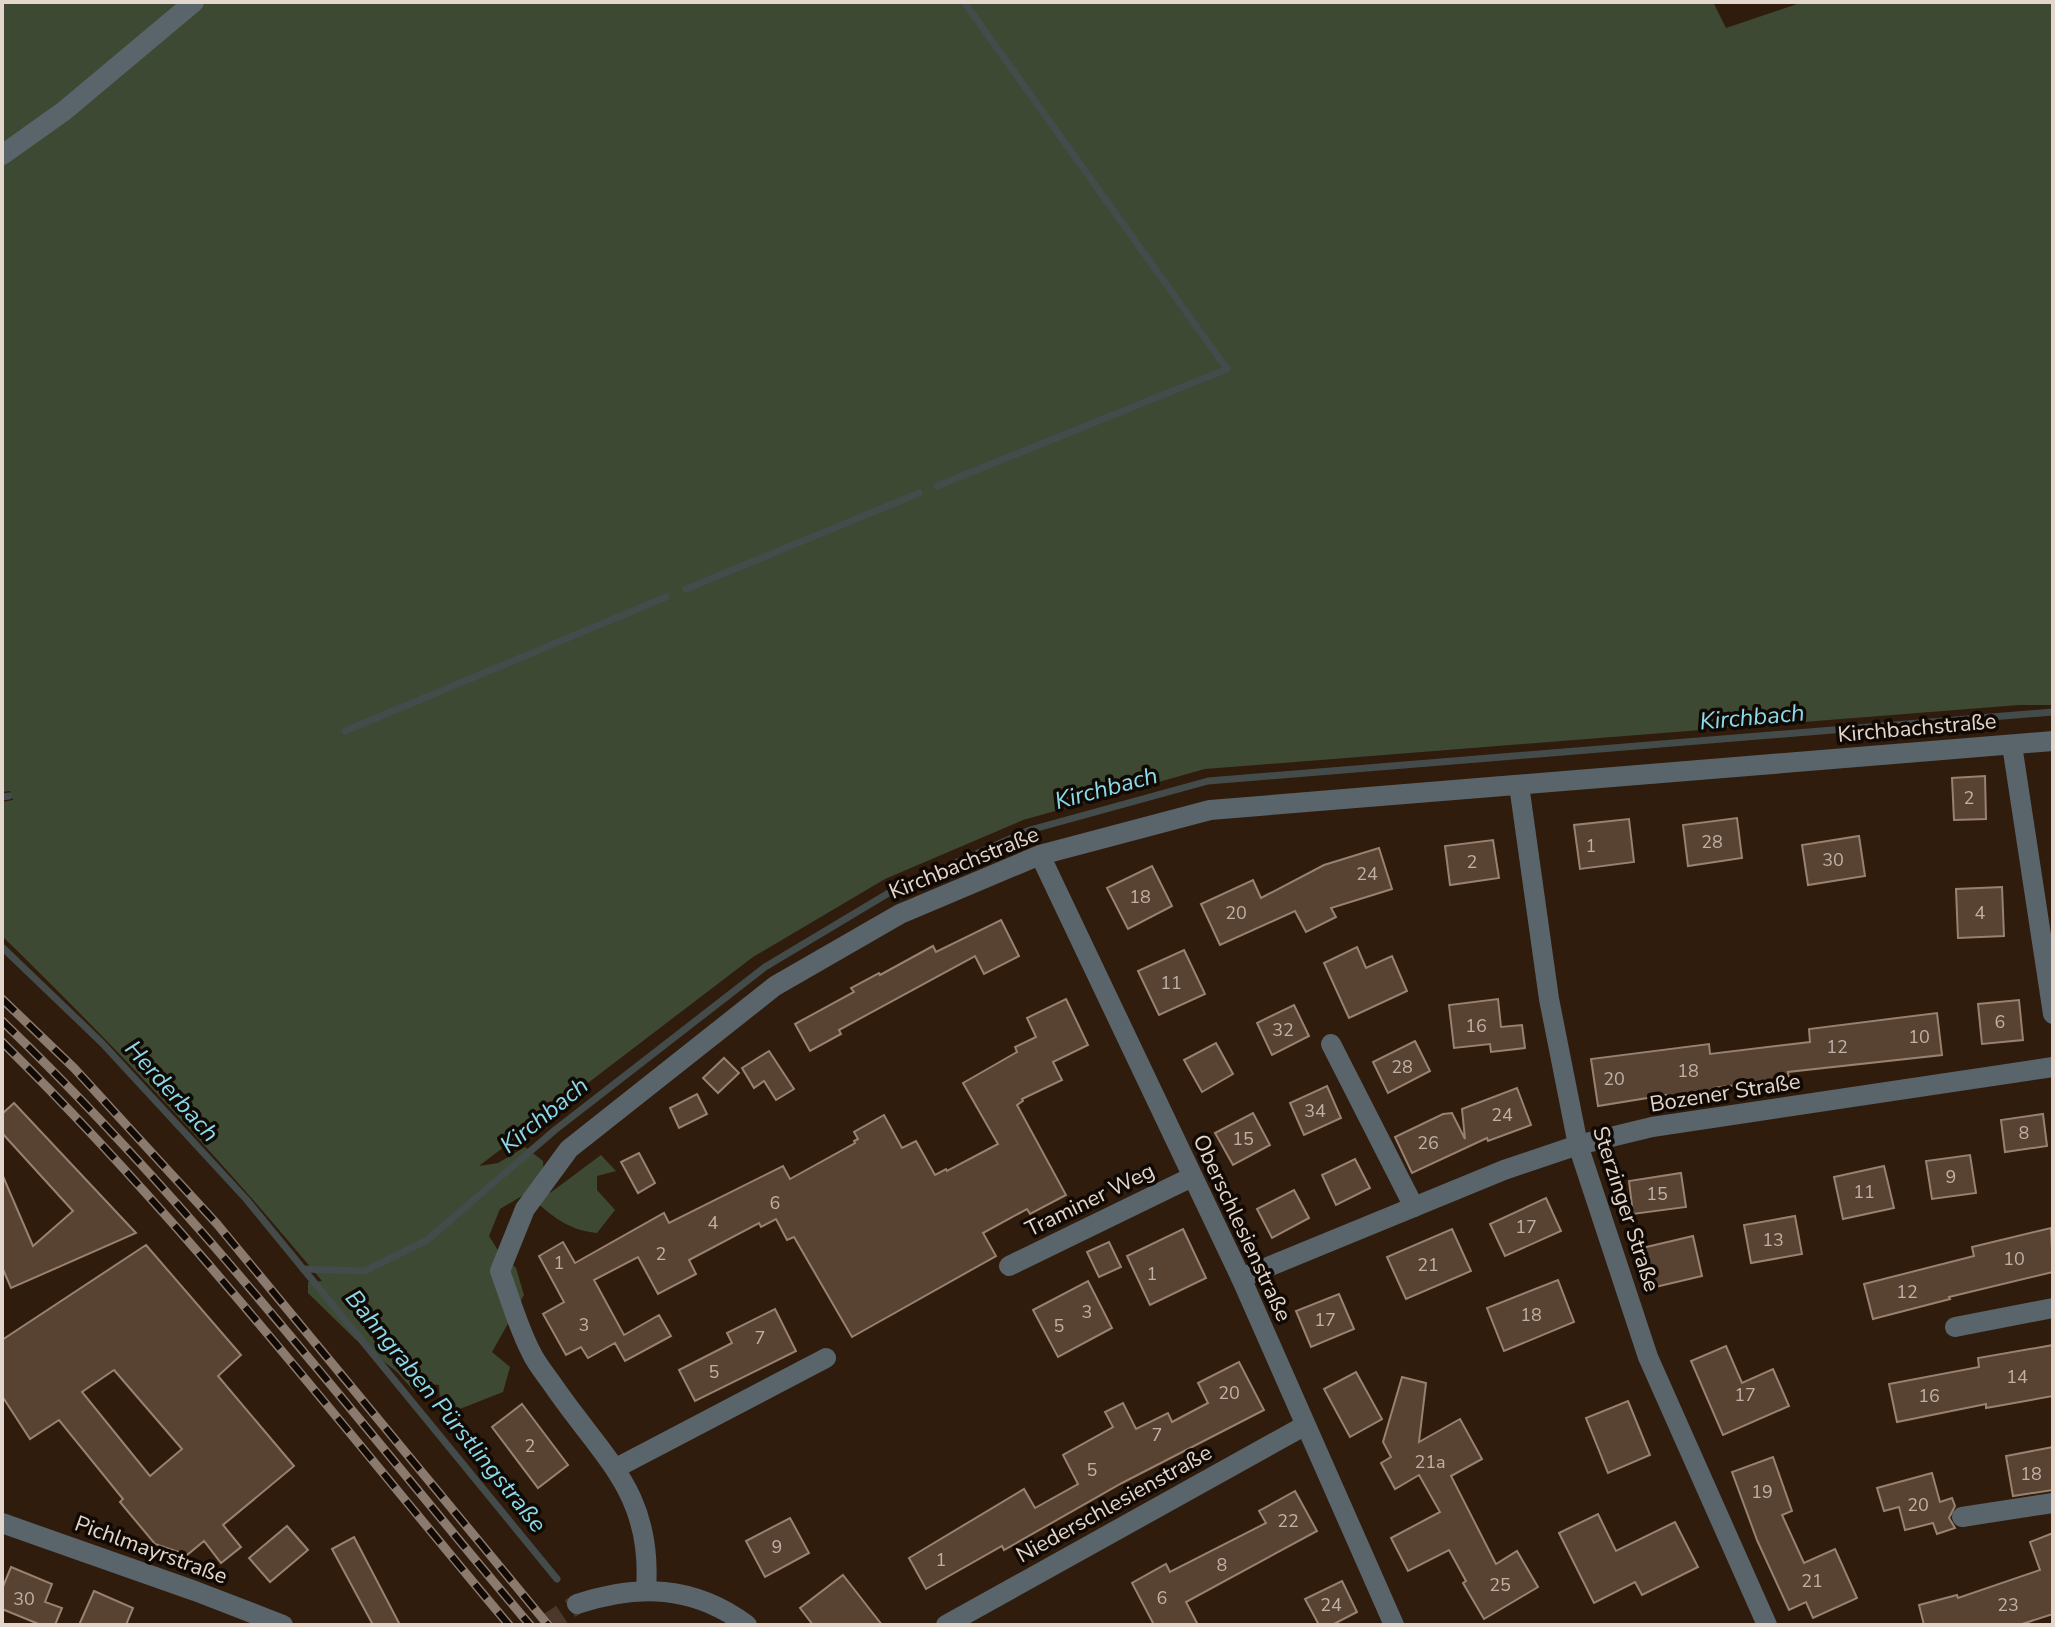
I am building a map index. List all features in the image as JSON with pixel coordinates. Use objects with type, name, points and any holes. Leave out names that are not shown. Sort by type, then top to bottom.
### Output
[{"type":"street","points":[[2,155],[64,111],[194,2]]},
{"type":"street","name":"Kirchbachstraße","points":[[646,1590],[645,1535],[633,1498],[616,1468],[583,1428],[531,1353],[500,1271],[525,1209],[569,1149],[775,986],[900,914],[1040,855],[1210,810],[2053,741]]},
{"type":"street","points":[[2012,745],[2053,1014]]},
{"type":"street","name":"Sterzinger Straße","points":[[1519,785],[1549,999],[1578,1145],[1648,1357],[1767,1625]]},
{"type":"street","name":"Oberschlesienstraße","points":[[1040,855],[1241,1278],[1394,1625]]},
{"type":"street","points":[[1331,1044],[1414,1207]]},
{"type":"street","name":"Bozener Straße","points":[[1241,1278],[1504,1170],[1578,1145],[1652,1127],[2053,1067]]},
{"type":"street","name":"Traminer Weg","points":[[1009,1266],[1192,1177]]},
{"type":"street","points":[[1955,1327],[2053,1308]]},
{"type":"street","points":[[616,1468],[826,1358]]},
{"type":"street","name":"Niederschlesienstraße","points":[[946,1625],[1304,1426]]},
{"type":"street","points":[[1962,1517],[2053,1503]]},
{"type":"street","name":"Pichlmayrstraße","points":[[2,1523],[283,1625]]},
{"type":"street","points":[[577,1604],[608,1594],[646,1590],[684,1594],[713,1604],[747,1625]]},
{"type":"green space","points":[[2,2],[1713,2],[1726,28],[1803,2],[2053,2],[2053,705],[2019,705],[1205,769],[1023,820],[885,879],[753,957],[479,1166],[498,1163],[525,1147],[543,1161],[544,1178],[550,1193],[601,1155],[616,1171],[597,1176],[597,1190],[615,1210],[597,1233],[567,1225],[527,1193],[500,1209],[489,1236],[499,1252],[516,1268],[524,1295],[492,1352],[510,1367],[503,1392],[452,1412],[440,1404],[439,1385],[423,1383],[413,1390],[308,1293],[308,1282],[322,1281],[284,1236],[166,1104],[2,936],[2,802],[13,800],[10,791],[2,792]]},
{"type":"building","points":[[1985,776],[1986,819],[1954,820],[1952,778]]},
{"type":"building","points":[[1737,818],[1742,858],[1688,866],[1683,825]]},
{"type":"building","points":[[1629,819],[1634,862],[1580,869],[1574,825]]},
{"type":"building","points":[[1859,836],[1865,876],[1808,885],[1802,845]]},
{"type":"building","points":[[1493,840],[1499,878],[1450,885],[1445,846]]},
{"type":"building","points":[[1379,848],[1392,889],[1331,908],[1336,917],[1306,932],[1295,911],[1220,945],[1201,904],[1253,880],[1261,898],[1324,865]]},
{"type":"building","points":[[1152,866],[1172,906],[1128,929],[1107,888]]},
{"type":"building","points":[[2002,887],[2004,936],[1958,938],[1956,889]]},
{"type":"building","points":[[1001,920],[1019,956],[984,974],[975,956],[839,1030],[841,1034],[810,1051],[795,1024],[854,992],[851,988],[879,973],[933,946],[936,952]]},
{"type":"building","points":[[1357,947],[1366,968],[1392,956],[1407,991],[1349,1018],[1324,963]]},
{"type":"building","points":[[1184,950],[1205,994],[1159,1015],[1138,971]]},
{"type":"building","points":[[1066,999],[1088,1045],[1053,1062],[1062,1080],[1022,1099],[1017,1105],[1066,1195],[1030,1214],[1027,1209],[983,1233],[996,1256],[852,1337],[794,1237],[787,1240],[776,1219],[761,1227],[759,1223],[689,1260],[696,1274],[658,1294],[638,1257],[594,1280],[624,1335],[659,1315],[671,1336],[625,1361],[615,1343],[588,1358],[581,1347],[566,1355],[543,1314],[564,1302],[539,1256],[563,1242],[575,1263],[664,1213],[669,1223],[783,1166],[790,1179],[855,1143],[858,1139],[854,1132],[884,1115],[902,1148],[916,1141],[935,1175],[947,1171],[998,1144],[963,1083],[1017,1052],[1015,1047],[1036,1037],[1027,1018]]},
{"type":"building","points":[[1498,999],[1501,1027],[1522,1025],[1525,1048],[1491,1052],[1490,1044],[1454,1048],[1449,1005]]},
{"type":"building","points":[[2019,1000],[2023,1040],[1982,1044],[1978,1004]]},
{"type":"building","points":[[1294,1005],[1309,1036],[1272,1055],[1257,1023]]},
{"type":"building","points":[[1937,1013],[1942,1055],[1788,1072],[1789,1079],[1714,1088],[1714,1093],[1666,1098],[1666,1095],[1598,1106],[1591,1059],[1709,1044],[1710,1054],[1810,1042],[1809,1029]]},
{"type":"building","points":[[1415,1041],[1430,1071],[1388,1093],[1373,1062]]},
{"type":"building","points":[[1216,1043],[1233,1074],[1202,1092],[1184,1060]]},
{"type":"building","points":[[769,1051],[794,1089],[776,1100],[764,1081],[754,1088],[742,1068]]},
{"type":"building","points":[[724,1058],[739,1073],[718,1093],[703,1078]]},
{"type":"building","points":[[1327,1086],[1341,1118],[1304,1135],[1290,1103]]},
{"type":"building","points":[[1517,1088],[1531,1125],[1488,1141],[1487,1138],[1412,1173],[1395,1137],[1443,1114],[1452,1113],[1465,1139],[1462,1109]]},
{"type":"building","points":[[697,1094],[707,1114],[679,1128],[670,1108]]},
{"type":"building","points":[[14,1103],[136,1233],[11,1288],[2,1267],[2,1174],[33,1246],[73,1211],[2,1133],[2,1114]]},
{"type":"building","points":[[1253,1113],[1270,1145],[1233,1165],[1215,1133]]},
{"type":"building","points":[[2043,1114],[2047,1146],[2005,1152],[2001,1120]]},
{"type":"building","points":[[639,1153],[655,1183],[638,1193],[621,1162]]},
{"type":"building","points":[[1970,1155],[1976,1193],[1932,1199],[1926,1161]]},
{"type":"building","points":[[1355,1159],[1370,1188],[1336,1205],[1322,1175]]},
{"type":"building","points":[[1884,1166],[1894,1208],[1843,1219],[1834,1177]]},
{"type":"building","points":[[1681,1173],[1686,1207],[1633,1214],[1629,1181]]},
{"type":"building","points":[[1294,1190],[1309,1218],[1272,1238],[1257,1209]]},
{"type":"building","points":[[1546,1198],[1561,1231],[1505,1256],[1490,1224]]},
{"type":"building","points":[[1795,1216],[1802,1254],[1751,1263],[1744,1225]]},
{"type":"building","points":[[2051,1228],[2053,1272],[1873,1319],[1864,1284],[1974,1256],[1972,1247]]},
{"type":"building","points":[[1183,1229],[1206,1278],[1150,1305],[1127,1256]]},
{"type":"building","points":[[1452,1229],[1471,1271],[1406,1299],[1387,1257]]},
{"type":"building","points":[[1693,1236],[1702,1276],[1651,1288],[1642,1248]]},
{"type":"building","points":[[1109,1242],[1121,1267],[1099,1277],[1087,1252]]},
{"type":"building","points":[[146,1245],[241,1355],[218,1376],[294,1466],[223,1525],[241,1547],[221,1563],[204,1541],[187,1555],[155,1544],[59,1420],[30,1439],[2,1396],[2,1340]],"holes":[[[114,1370],[182,1449],[150,1476],[82,1392]]]},
{"type":"building","points":[[1558,1280],[1574,1322],[1504,1351],[1487,1308]]},
{"type":"building","points":[[1088,1281],[1112,1328],[1058,1357],[1033,1310]]},
{"type":"building","points":[[1339,1294],[1354,1329],[1311,1347],[1296,1311]]},
{"type":"building","points":[[775,1309],[796,1351],[695,1401],[679,1370],[732,1343],[727,1333]]},
{"type":"building","points":[[2053,1345],[2053,1396],[1986,1408],[1986,1404],[1897,1422],[1889,1384],[1979,1367],[1978,1358]]},
{"type":"building","points":[[1726,1346],[1742,1383],[1773,1369],[1789,1406],[1723,1435],[1691,1361]]},
{"type":"building","points":[[1239,1362],[1264,1410],[1122,1483],[1004,1550],[1002,1546],[926,1589],[909,1558],[1024,1489],[1035,1508],[1078,1484],[1063,1455],[1113,1427],[1105,1412],[1123,1403],[1136,1429],[1168,1413],[1172,1422],[1208,1403],[1198,1383]]},
{"type":"building","points":[[1356,1372],[1382,1419],[1350,1437],[1324,1389]]},
{"type":"building","points":[[1402,1377],[1426,1383],[1419,1442],[1460,1419],[1482,1459],[1451,1476],[1496,1564],[1517,1551],[1538,1587],[1484,1619],[1463,1583],[1466,1581],[1449,1550],[1408,1571],[1391,1538],[1440,1512],[1419,1475],[1395,1489],[1381,1463],[1391,1457],[1383,1442]]},
{"type":"building","points":[[1628,1401],[1650,1455],[1608,1473],[1586,1418]]},
{"type":"building","points":[[522,1404],[568,1465],[538,1488],[492,1427]]},
{"type":"building","points":[[2053,1447],[2053,1490],[2013,1496],[2006,1456]]},
{"type":"building","points":[[1773,1457],[1792,1511],[1782,1515],[1804,1563],[1835,1549],[1857,1598],[1813,1618],[1806,1602],[1789,1610],[1757,1540],[1732,1472]]},
{"type":"building","points":[[1932,1473],[1940,1502],[1952,1498],[1955,1506],[1949,1518],[1955,1528],[1937,1534],[1933,1523],[1905,1530],[1899,1507],[1884,1511],[1877,1488]]},
{"type":"building","points":[[1295,1491],[1317,1531],[1186,1602],[1198,1625],[1154,1625],[1132,1583],[1166,1564],[1170,1572],[1266,1523],[1259,1511]]},
{"type":"building","points":[[1598,1514],[1616,1551],[1675,1522],[1698,1567],[1642,1595],[1635,1582],[1594,1603],[1559,1533]]},
{"type":"building","points":[[790,1518],[809,1553],[765,1577],[746,1541]]},
{"type":"building","points":[[287,1526],[308,1550],[270,1582],[249,1558]]},
{"type":"building","points":[[2053,1533],[2053,1614],[2019,1625],[1924,1625],[1919,1605],[1957,1595],[1958,1598],[2040,1570],[2030,1542]]},
{"type":"building","points":[[354,1537],[400,1625],[373,1625],[332,1549]]},
{"type":"building","points":[[11,1567],[52,1584],[45,1602],[62,1608],[55,1625],[41,1625],[2,1609],[2,1589]]},
{"type":"building","points":[[843,1575],[882,1625],[813,1625],[800,1608]]},
{"type":"building","points":[[1342,1581],[1357,1612],[1332,1625],[1319,1625],[1305,1599]]},
{"type":"building","points":[[94,1591],[133,1608],[126,1625],[79,1625]]},
{"type":"waterway","points":[[937,486],[1227,369],[964,2]]},
{"type":"waterway","points":[[686,589],[919,493]]},
{"type":"waterway","points":[[345,731],[666,597]]},
{"type":"waterway","name":"Kirchbach","points":[[303,1269],[365,1271],[427,1240],[555,1130],[765,967],[892,891],[1030,830],[1208,781],[2053,712]]},
{"type":"waterway","points":[[2,797],[9,796]]},
{"type":"waterway","name":"Herderbach","points":[[2,947],[102,1043],[246,1199],[557,1579]]},
{"type":"tunnel","points":[[545,1625],[577,1604]]},
{"type":"railway","points":[[2,999],[74,1068],[217,1224],[548,1625]]},
{"type":"railway","points":[[2,1021],[142,1165],[208,1240],[530,1625]]},
{"type":"railway","points":[[2,1042],[70,1111],[200,1254],[509,1625]]},
{"type":"water label","name":"Bahngraben Pürstlingstraße","points":[[446,1411]]}]
